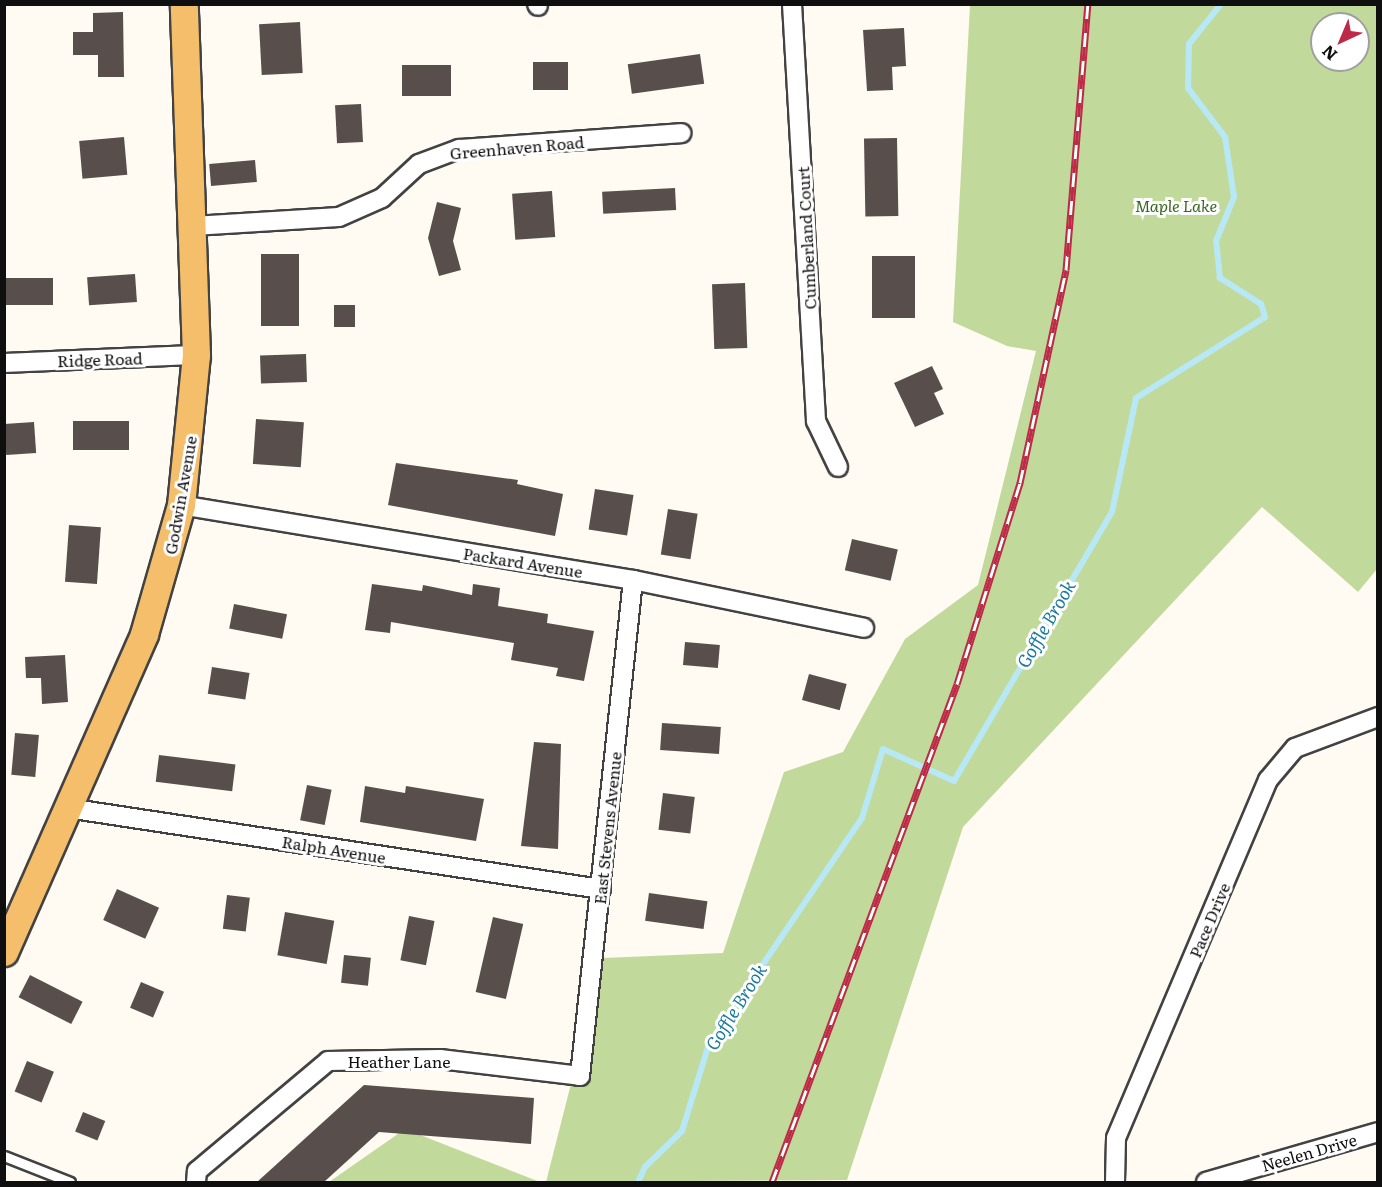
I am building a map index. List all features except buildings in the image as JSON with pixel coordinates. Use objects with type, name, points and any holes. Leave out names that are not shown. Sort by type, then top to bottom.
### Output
[{"type":"main road","name":"Godwin Avenue","points":[[4,952],[144,634],[180,505],[196,355],[184,4]]},
{"type":"street","name":"Cumberland Court","points":[[792,4],[816,421],[838,467]]},
{"type":"street","name":"Greenhaven Road","points":[[193,226],[339,217],[382,198],[419,164],[459,149],[681,133]]},
{"type":"street","name":"Ridge Road","points":[[4,363],[196,355]]},
{"type":"street","name":"Packard Avenue","points":[[180,505],[633,580],[864,628]]},
{"type":"street","name":"East Stevens Avenue","points":[[580,1076],[633,580]]},
{"type":"street","name":"Pace Drive","points":[[1115,1182],[1116,1138],[1268,780],[1279,761],[1295,748],[1377,717]]},
{"type":"street","name":"Ralph Avenue","points":[[67,808],[601,889]]},
{"type":"street","name":"Heather Lane","points":[[196,1182],[197,1171],[328,1061],[440,1059],[580,1076]]},
{"type":"street","name":"Neelen Drive","points":[[1206,1182],[1377,1132]]},
{"type":"lane","points":[[4,1156],[70,1182]]},
{"type":"green space","name":"Maple Lake","points":[[970,5],[1377,5],[1377,569],[1358,592],[1262,507],[963,827],[847,1180],[546,1182],[603,958],[723,953],[784,772],[843,752],[905,639],[978,585],[1036,351],[1007,346],[953,322]]},
{"type":"green space","points":[[405,1129],[540,1182],[329,1182]]},
{"type":"waterway","name":"Goffle Brook","points":[[638,1182],[645,1167],[682,1131],[709,1044],[862,818],[883,749],[954,781],[1112,512],[1136,398],[1265,317],[1261,304],[1220,278],[1216,241],[1234,197],[1225,137],[1188,88],[1189,44],[1221,4]]},
{"type":"railway","points":[[772,1182],[957,684],[1020,483],[1066,270],[1088,4]]}]
